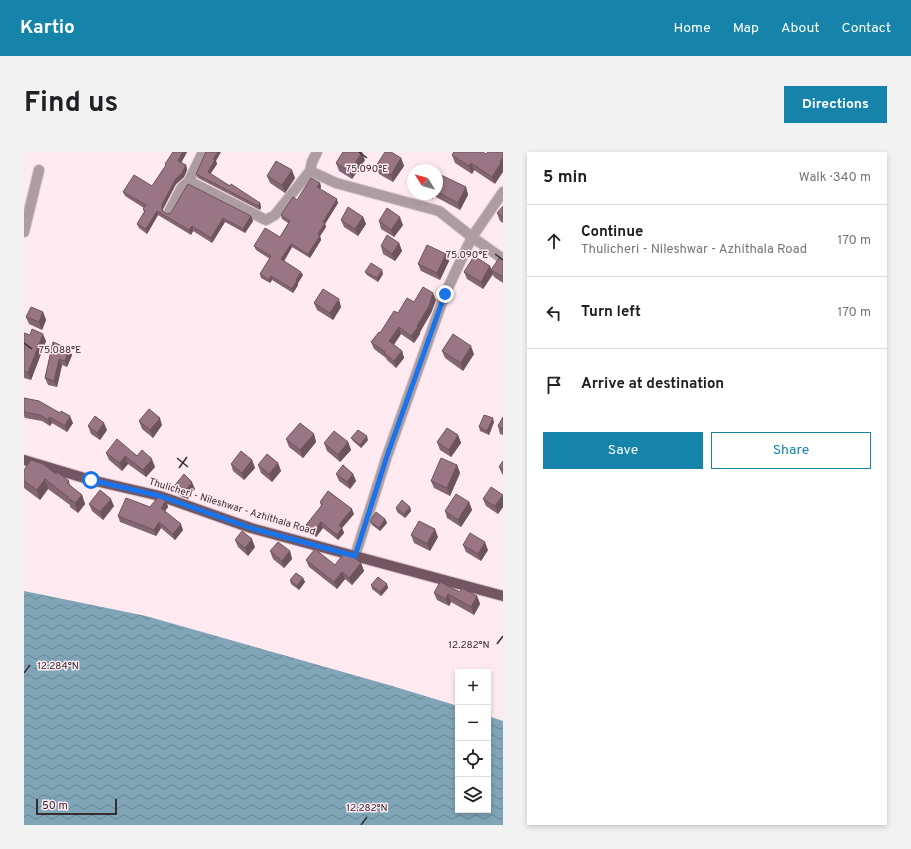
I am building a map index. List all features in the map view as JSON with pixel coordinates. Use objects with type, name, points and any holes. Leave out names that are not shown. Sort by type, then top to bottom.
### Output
[{"type":"main road","name":"Thulicheri - Nileshwar - Azhithala Road","points":[[24,460],[91,480],[160,496],[251,528],[503,596]]},
{"type":"street","points":[[170,212],[182,187],[189,181],[203,152]]},
{"type":"street","points":[[189,181],[266,220],[274,215],[310,171],[312,162],[317,152]]},
{"type":"street","points":[[24,232],[39,170]]},
{"type":"street","points":[[310,171],[336,183],[439,211],[503,259]]},
{"type":"street","points":[[355,556],[387,456],[445,294],[472,237],[503,192]]},
{"type":"water","points":[[24,591],[146,616],[455,705],[455,813],[491,813],[491,717],[503,721],[503,825],[24,825]]},
{"type":"building","points":[[173,152],[183,152],[178,161],[186,165],[182,173],[175,180],[162,205],[162,211],[167,214],[171,213],[188,184],[251,216],[243,229],[223,218],[211,238],[192,226],[189,230],[157,211],[146,229],[137,224],[145,211],[143,209],[146,205],[123,192],[134,175],[152,186]]},
{"type":"building","points":[[206,152],[218,152],[213,159],[215,160],[208,172],[230,186],[231,184],[260,203],[258,206],[196,174]]},
{"type":"building","points":[[343,152],[362,152],[350,172],[336,163]]},
{"type":"building","points":[[385,152],[391,152],[401,158],[391,175],[376,166]]},
{"type":"building","points":[[454,152],[483,152],[486,154],[488,152],[503,152],[503,157],[492,177],[471,163],[469,166],[452,155]]},
{"type":"building","points":[[276,161],[292,170],[282,185],[267,176]]},
{"type":"building","points":[[443,176],[466,187],[458,203],[443,195]]},
{"type":"building","points":[[311,178],[320,183],[317,187],[337,199],[323,222],[325,223],[318,234],[320,236],[308,254],[291,244],[281,259],[301,272],[292,289],[271,276],[269,280],[260,274],[271,256],[254,246],[265,228],[280,237],[290,221],[281,215],[293,197],[297,200]]},
{"type":"building","points":[[503,206],[503,217],[497,213]]},
{"type":"building","points":[[348,207],[363,217],[355,229],[341,220]]},
{"type":"building","points":[[387,208],[400,217],[391,230],[379,221]]},
{"type":"building","points":[[387,235],[399,243],[392,254],[381,246]]},
{"type":"building","points":[[427,245],[446,254],[437,273],[418,264]]},
{"type":"building","points":[[474,256],[490,266],[481,282],[464,272]]},
{"type":"building","points":[[499,258],[503,260],[503,277],[491,270]]},
{"type":"building","points":[[371,263],[382,270],[377,278],[365,272]]},
{"type":"building","points":[[423,287],[433,293],[429,306],[417,326],[418,327],[411,336],[399,327],[389,341],[402,351],[394,361],[384,353],[385,352],[371,342],[379,332],[380,333],[394,311],[398,313],[407,298],[414,302]]},
{"type":"building","points":[[323,289],[339,299],[330,313],[314,303]]},
{"type":"building","points":[[31,307],[43,312],[39,322],[26,317]]},
{"type":"building","points":[[32,329],[43,334],[28,373],[24,371],[24,333],[30,335]]},
{"type":"building","points":[[453,334],[471,346],[461,363],[442,351]]},
{"type":"building","points":[[53,342],[69,349],[65,361],[59,359],[54,381],[45,378]]},
{"type":"building","points":[[24,398],[39,401],[60,413],[61,411],[70,416],[65,426],[50,417],[48,420],[40,415],[24,412]]},
{"type":"building","points":[[149,409],[160,418],[150,430],[139,421]]},
{"type":"building","points":[[484,415],[493,418],[487,431],[479,427]]},
{"type":"building","points":[[95,416],[104,423],[97,433],[88,426]]},
{"type":"building","points":[[503,417],[503,429],[498,426]]},
{"type":"building","points":[[300,423],[314,434],[300,450],[286,439]]},
{"type":"building","points":[[447,428],[458,435],[449,450],[437,442]]},
{"type":"building","points":[[358,430],[367,436],[360,445],[351,438]]},
{"type":"building","points":[[334,431],[348,442],[338,455],[324,443]]},
{"type":"building","points":[[117,439],[137,456],[142,450],[152,459],[143,470],[125,456],[120,463],[106,453]]},
{"type":"building","points":[[241,451],[252,460],[242,473],[231,464]]},
{"type":"building","points":[[267,454],[278,463],[269,474],[258,465]]},
{"type":"building","points":[[441,458],[457,465],[447,488],[431,481]]},
{"type":"building","points":[[31,460],[43,464],[56,474],[57,472],[69,481],[67,483],[82,495],[75,503],[45,479],[37,490],[24,481],[24,470]]},
{"type":"building","points":[[503,461],[503,470],[499,467]]},
{"type":"building","points":[[343,465],[353,474],[347,482],[336,474]]},
{"type":"building","points":[[184,474],[192,482],[185,491],[179,489],[175,485]]},
{"type":"building","points":[[491,487],[503,495],[495,506],[483,499]]},
{"type":"building","points":[[100,490],[111,499],[100,512],[89,504]]},
{"type":"building","points":[[328,491],[352,509],[339,525],[342,528],[337,535],[321,522],[314,531],[306,525],[323,504],[320,502]]},
{"type":"building","points":[[456,494],[469,502],[458,520],[445,511]]},
{"type":"building","points":[[158,497],[166,501],[161,508],[181,524],[173,534],[159,522],[154,530],[118,516],[126,498],[150,507]]},
{"type":"building","points":[[402,500],[410,507],[404,514],[396,508]]},
{"type":"building","points":[[376,512],[385,519],[379,528],[370,521]]},
{"type":"building","points":[[419,521],[435,529],[427,544],[411,535]]},
{"type":"building","points":[[242,531],[252,539],[245,548],[235,540]]},
{"type":"building","points":[[470,533],[485,542],[478,554],[463,545]]},
{"type":"building","points":[[278,542],[290,551],[282,561],[270,551]]},
{"type":"building","points":[[315,549],[335,565],[344,553],[351,555],[361,563],[349,578],[342,572],[334,582],[306,560]]},
{"type":"building","points":[[296,573],[303,578],[297,586],[290,580]]},
{"type":"building","points":[[378,577],[387,584],[380,592],[371,585]]},
{"type":"building","points":[[440,582],[460,592],[462,588],[477,596],[471,607],[448,594],[446,599],[434,593]]},
{"type":"route","points":[[91,480],[160,496],[251,528],[355,556],[387,456],[445,294]]}]
